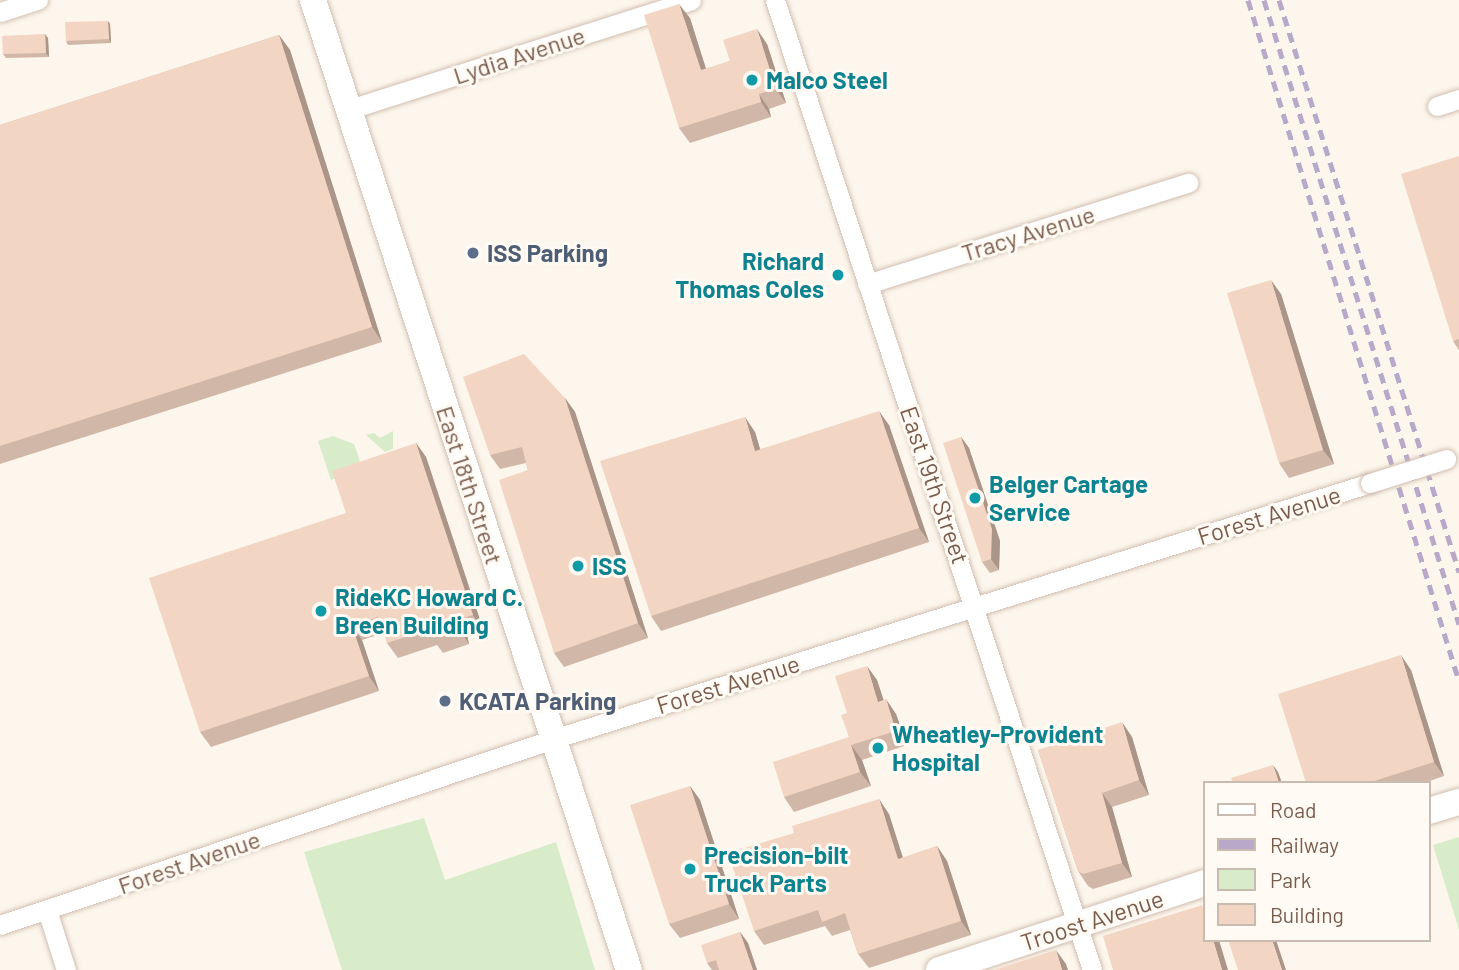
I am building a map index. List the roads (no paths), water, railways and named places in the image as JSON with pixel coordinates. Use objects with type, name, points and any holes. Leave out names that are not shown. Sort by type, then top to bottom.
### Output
[{"type":"main road","name":"East 18th Street","points":[[313,0],[629,970]]},
{"type":"main road","name":"Troost Avenue","points":[[939,970],[1204,883]]},
{"type":"street","points":[[0,12],[38,0]]},
{"type":"street","name":"Lydia Avenue","points":[[347,110],[691,0]]},
{"type":"street","name":"East 19th Street","points":[[775,0],[976,607],[1092,970]]},
{"type":"street","points":[[1437,106],[1459,99]]},
{"type":"street","name":"Tracy Avenue","points":[[867,284],[1188,183]]},
{"type":"street","name":"Forest Avenue","points":[[0,925],[553,739],[1452,456]]},
{"type":"street","points":[[47,910],[66,970]]},
{"type":"railway","points":[[1248,0],[1459,681]]},
{"type":"railway","points":[[1264,0],[1459,624]]},
{"type":"railway","points":[[1279,0],[1459,572]]},
{"type":"place","name":"Malco Steel","points":[[752,80]]},
{"type":"place","name":"ISS Parking","points":[[473,253]]},
{"type":"place","name":"Richard Thomas Coles","points":[[838,275]]},
{"type":"place","name":"Belger Cartage Service","points":[[975,498]]},
{"type":"place","name":"ISS","points":[[578,566]]},
{"type":"place","name":"RideKC Howard C. Breen Building","points":[[321,611]]},
{"type":"place","name":"KCATA Parking","points":[[445,701]]},
{"type":"place","name":"Wheatley-Provident Hospital","points":[[878,748]]},
{"type":"place","name":"Precision-bilt Truck Parts","points":[[690,869]]}]
